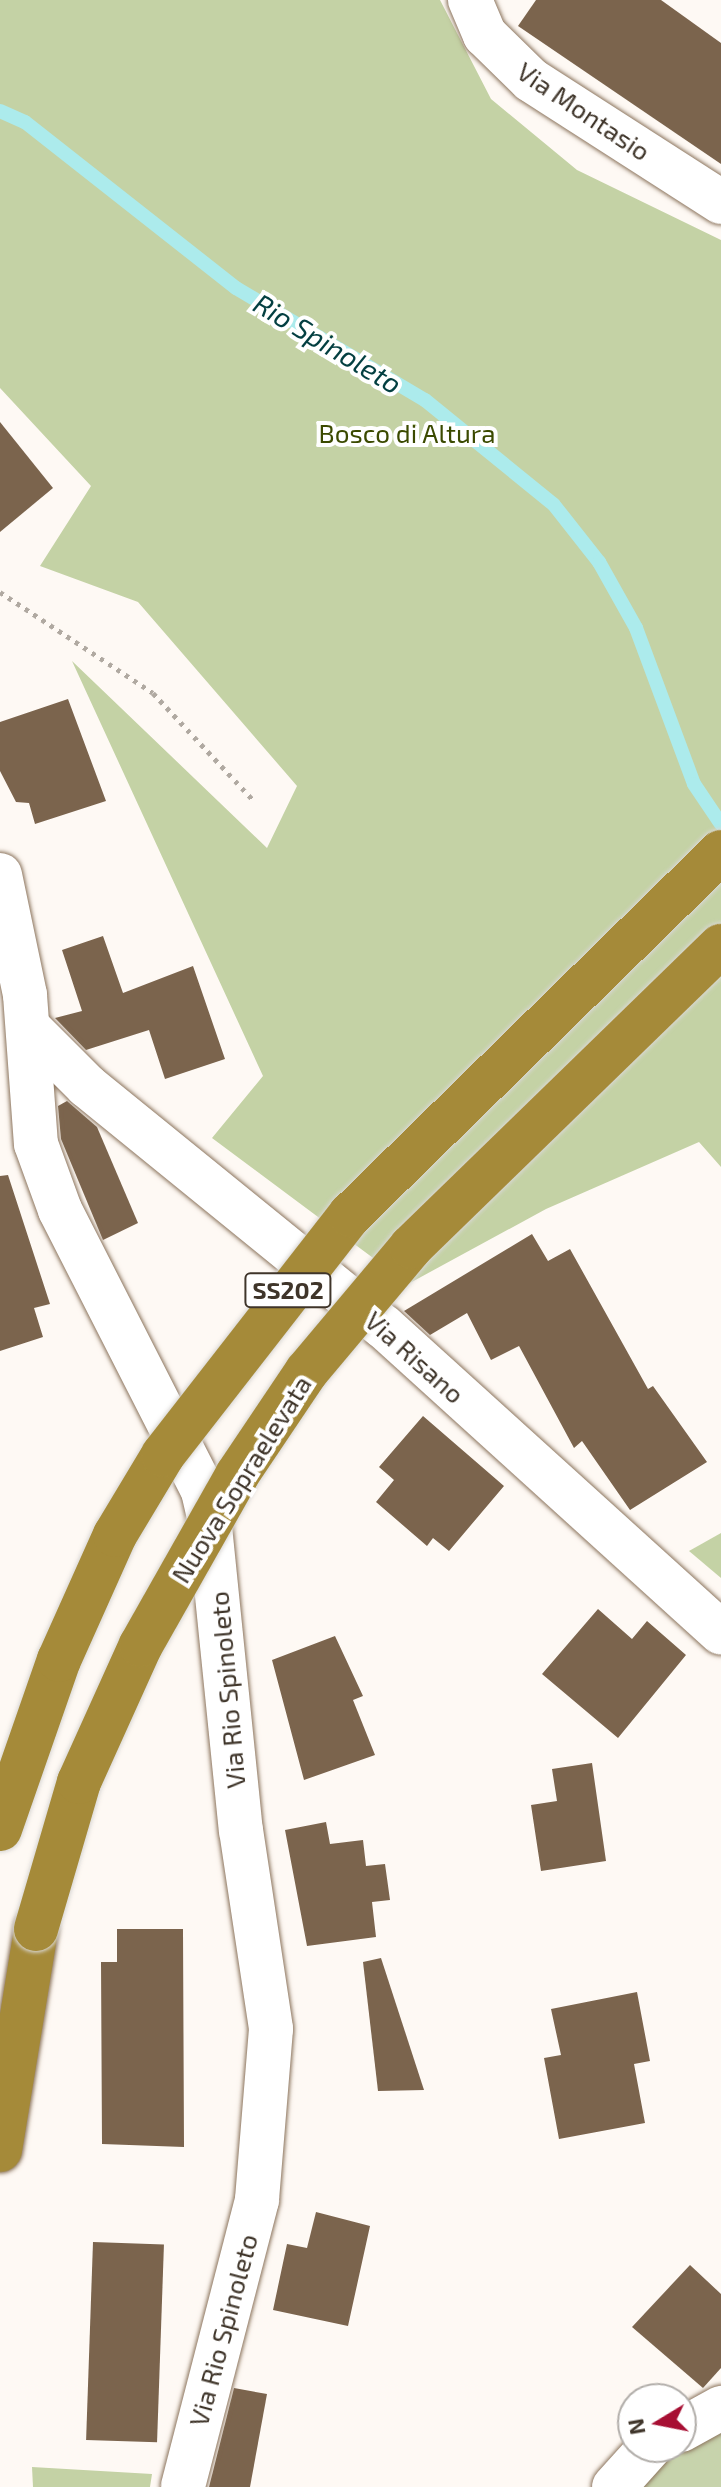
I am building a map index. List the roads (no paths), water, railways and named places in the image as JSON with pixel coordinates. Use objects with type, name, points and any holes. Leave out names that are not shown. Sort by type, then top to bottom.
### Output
[{"type":"highway","name":"SS202","points":[[0,1829],[59,1660],[115,1535],[163,1455],[350,1215],[721,852]]},
{"type":"highway","name":"Nuova Sopraelevata","points":[[0,2150],[36,1929],[79,1782],[141,1645],[237,1475],[307,1371],[411,1247],[721,946]]},
{"type":"street","name":"Via Montasio","points":[[470,0],[485,35],[531,80],[721,202]]},
{"type":"street","name":"Via Rio Spinoleto","points":[[0,875],[29,1028],[36,1144],[60,1210],[206,1504],[241,1830],[271,2029],[257,2200],[183,2487]]},
{"type":"street","name":"Via Risano","points":[[29,1028],[87,1086],[384,1327],[721,1633]]},
{"type":"street","points":[[697,2421],[721,2408]]},
{"type":"street","points":[[614,2487],[636,2463]]},
{"type":"waterway","name":"Rio Spinoleto","points":[[0,111],[25,122],[236,288],[425,400],[554,505],[599,562],[636,628],[694,784],[721,824]]},
{"type":"park label","name":"Bosco di Altura","points":[[407,433]]}]
